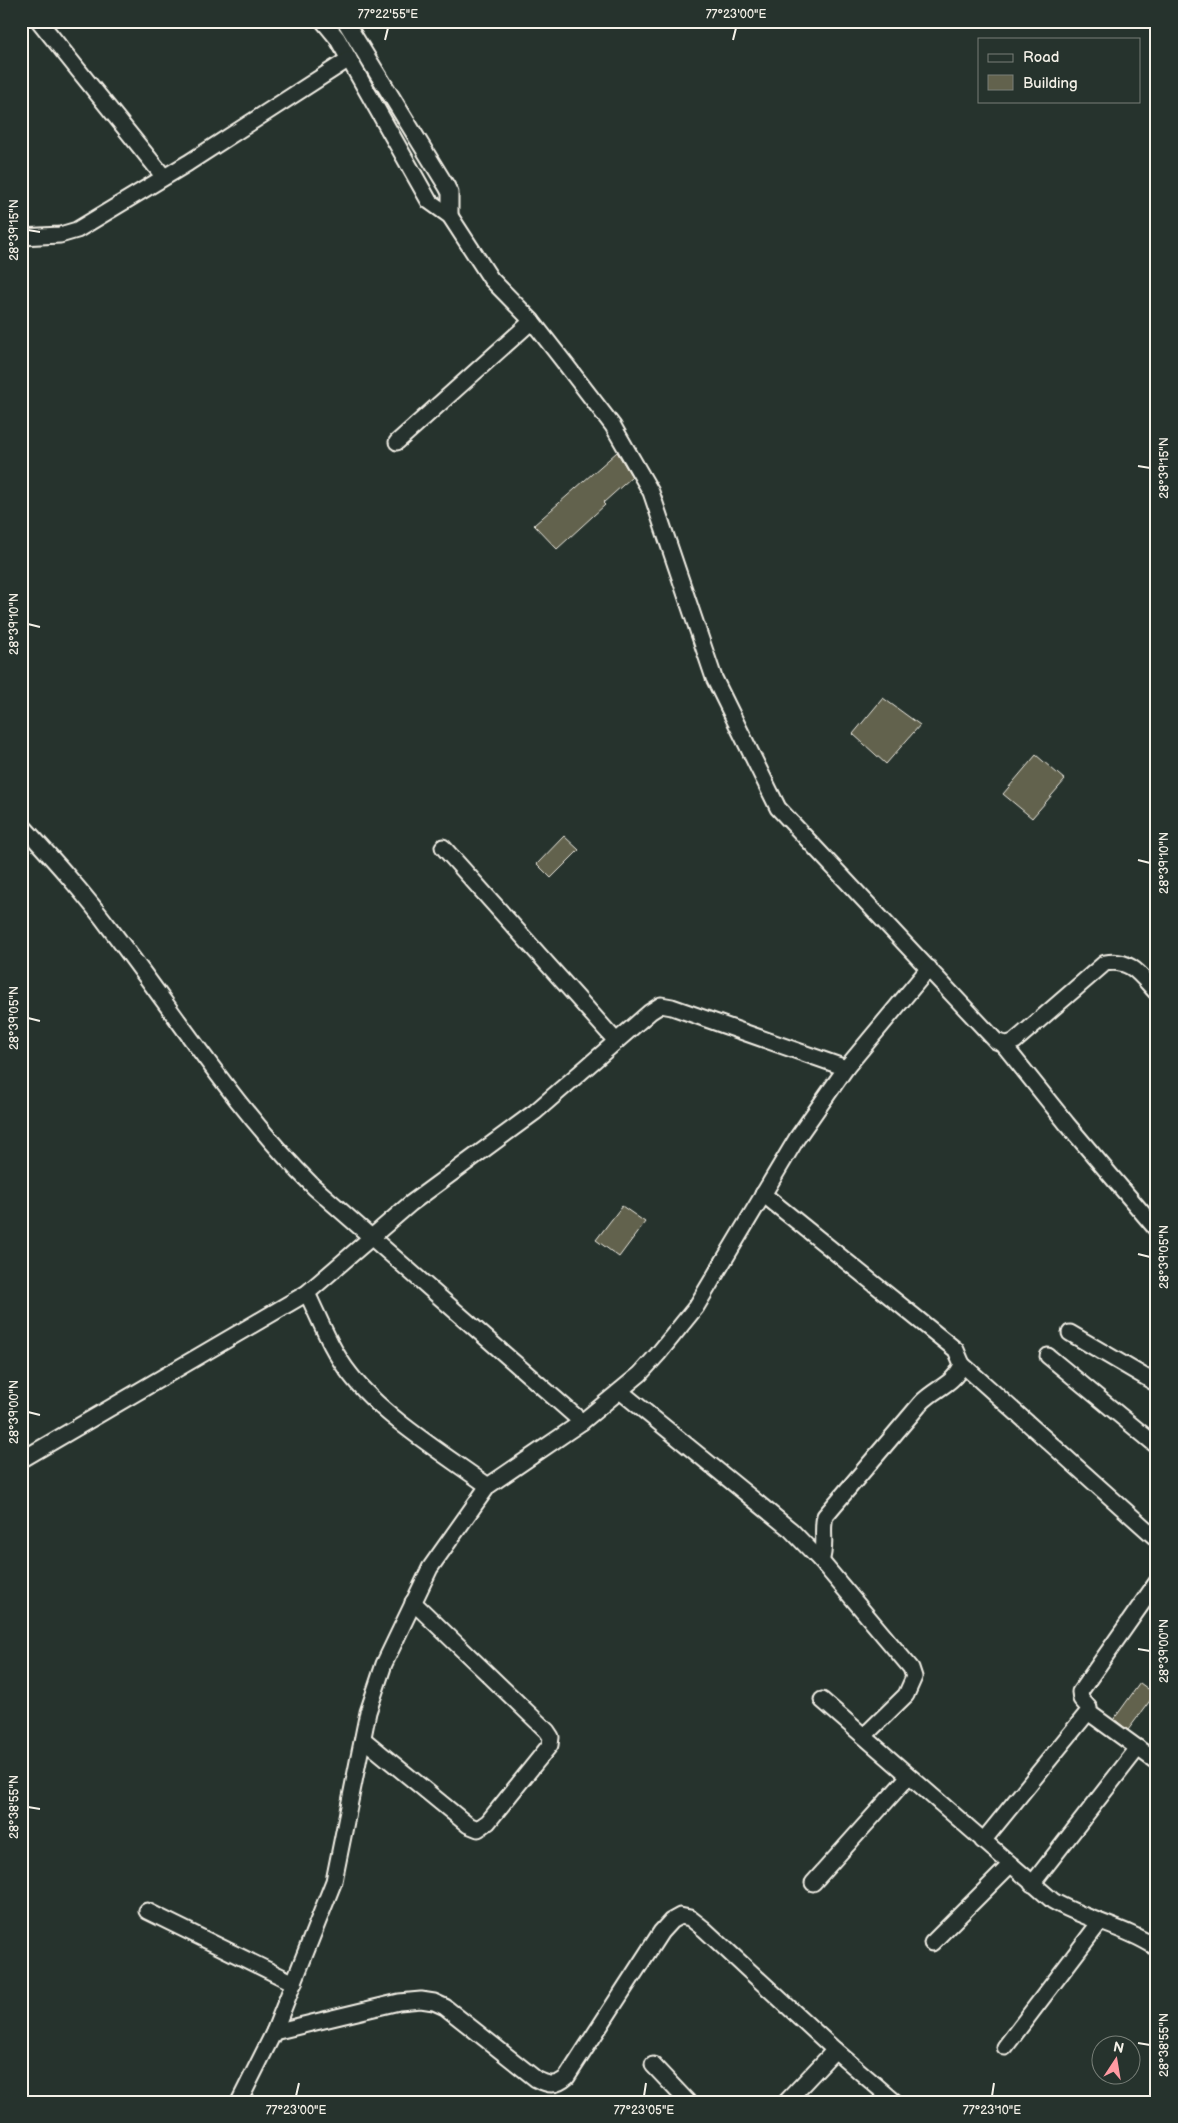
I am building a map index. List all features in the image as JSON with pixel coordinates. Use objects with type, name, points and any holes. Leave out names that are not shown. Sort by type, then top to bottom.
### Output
[{"type":"street","points":[[39,21],[164,177]]},
{"type":"street","points":[[323,21],[337,38],[430,201],[450,216],[490,279],[532,321],[612,426],[651,492],[714,678],[778,808],[930,968],[996,1041],[1003,1044],[1009,1044],[1014,1041],[1105,963],[1116,961],[1126,963],[1157,993]]},
{"type":"street","points":[[345,21],[447,187],[450,193],[450,216]]},
{"type":"street","points":[[21,238],[60,235],[77,230],[349,59]]},
{"type":"street","points":[[397,442],[532,321]]},
{"type":"street","points":[[21,824],[85,896],[243,1109],[296,1170],[582,1422]]},
{"type":"street","points":[[443,847],[616,1041]]},
{"type":"street","points":[[239,2102],[274,2032],[334,1881],[368,1712],[384,1664],[437,1556],[488,1486],[582,1422],[640,1374],[696,1307],[797,1138],[846,1068],[930,968]]},
{"type":"street","points":[[21,1460],[307,1293],[373,1238],[410,1204],[535,1112],[650,1012],[661,1005],[672,1007],[846,1068]]},
{"type":"street","points":[[1003,1044],[1067,1124],[1157,1230]]},
{"type":"street","points":[[763,1194],[956,1350],[962,1364],[1157,1539]]},
{"type":"street","points":[[307,1293],[334,1350],[350,1374],[367,1394],[399,1421],[488,1486]]},
{"type":"street","points":[[1070,1333],[1157,1384]]},
{"type":"street","points":[[1048,1356],[1157,1446]]},
{"type":"street","points":[[821,1561],[824,1553],[825,1516],[929,1394],[953,1380],[960,1372],[962,1364]]},
{"type":"street","points":[[620,1391],[784,1524],[821,1561],[911,1668],[914,1677],[906,1695],[864,1736]]},
{"type":"street","points":[[983,1841],[1088,1712],[1089,1708],[1082,1699],[1080,1692],[1157,1582]]},
{"type":"street","points":[[363,1739],[468,1825],[478,1829],[488,1822],[550,1745],[551,1737],[547,1731],[413,1602]]},
{"type":"street","points":[[822,1700],[1053,1901],[1069,1910],[1143,1939],[1157,1948]]},
{"type":"street","points":[[1088,1712],[1157,1762]]},
{"type":"street","points":[[1032,1884],[1138,1748]]},
{"type":"street","points":[[813,1883],[909,1776]]},
{"type":"street","points":[[932,1942],[1010,1865]]},
{"type":"street","points":[[147,1911],[294,1983]]},
{"type":"street","points":[[274,2032],[399,2002],[421,2000],[434,2002],[445,2006],[536,2078],[548,2084],[560,2083],[566,2077],[661,1932],[671,1921],[680,1916],[690,1918],[704,1929],[895,2102]]},
{"type":"street","points":[[1005,2046],[1100,1922]]},
{"type":"street","points":[[786,2102],[836,2050]]},
{"type":"street","points":[[653,2065],[688,2102]]},
{"type":"building","points":[[617,452],[632,477],[603,503],[605,505],[557,549],[534,525]]},
{"type":"building","points":[[883,698],[920,725],[886,764],[853,734]]},
{"type":"building","points":[[1036,755],[1065,780],[1032,818],[1003,794]]},
{"type":"building","points":[[564,836],[579,850],[551,878],[537,864]]},
{"type":"building","points":[[622,1206],[645,1222],[619,1257],[596,1240]]},
{"type":"building","points":[[1140,1683],[1155,1694],[1128,1730],[1114,1719]]}]
